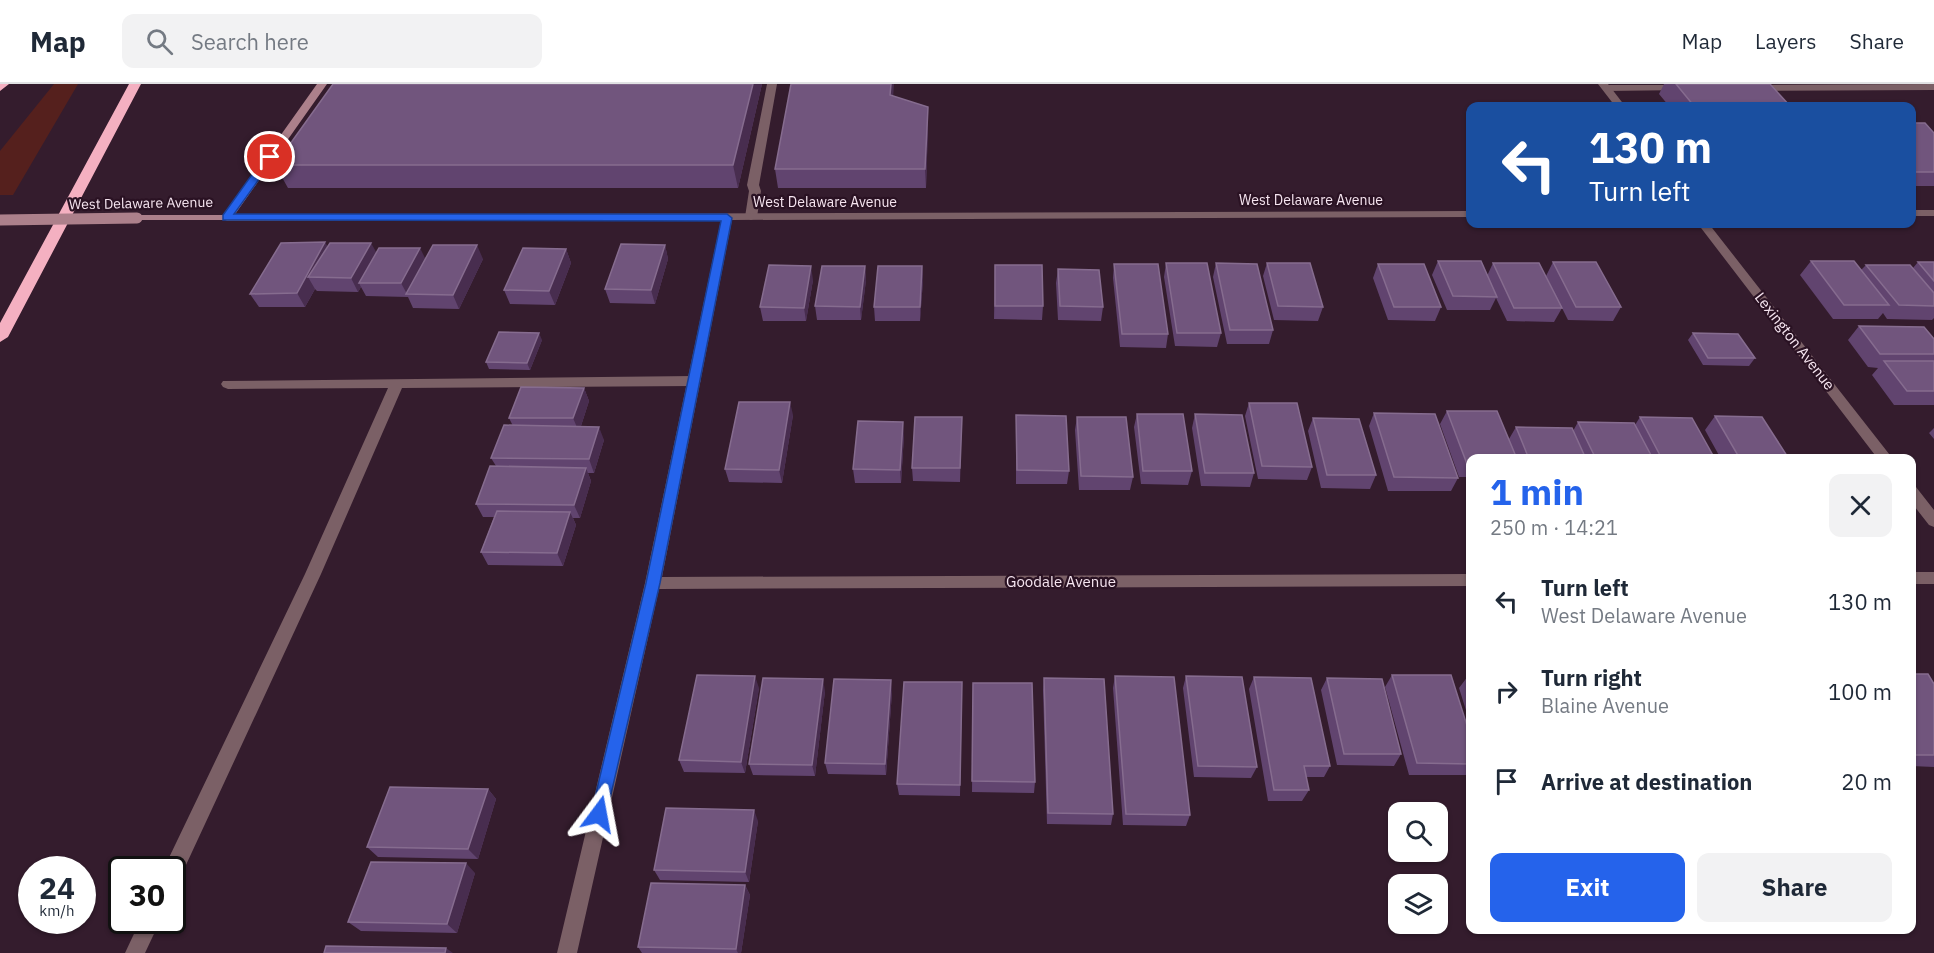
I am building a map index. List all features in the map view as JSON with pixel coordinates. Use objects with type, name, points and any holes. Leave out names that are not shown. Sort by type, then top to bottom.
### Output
[{"type":"highway","points":[[0,87],[3,84]]},
{"type":"highway","points":[[0,337],[135,84]]},
{"type":"street","points":[[227,218],[322,84]]},
{"type":"street","points":[[751,218],[755,191],[753,185],[772,84]]},
{"type":"street","points":[[1605,86],[1689,88]]},
{"type":"street","points":[[1605,86],[1617,102]]},
{"type":"street","points":[[1747,88],[1934,87]]},
{"type":"street","points":[[1916,213],[1934,213]]},
{"type":"street","name":"West Delaware Avenue","points":[[0,220],[1466,214]]},
{"type":"street","points":[[567,953],[653,583],[727,218]]},
{"type":"street","name":"Lexington Avenue","points":[[1706,228],[1882,454]]},
{"type":"street","points":[[228,384],[694,381]]},
{"type":"street","points":[[180,856],[313,574],[397,382]]},
{"type":"street","points":[[1916,498],[1934,521]]},
{"type":"street","points":[[1916,578],[1934,578]]},
{"type":"street","name":"Goodale Avenue","points":[[653,583],[1466,580]]},
{"type":"street","points":[[135,953],[144,934]]},
{"type":"shaded area","points":[[54,84],[78,84],[13,195],[0,195],[0,151]]},
{"type":"building","points":[[333,84],[753,84],[733,165],[275,165]]},
{"type":"building","points":[[791,84],[891,84],[890,95],[928,107],[925,169],[775,169]]},
{"type":"building","points":[[1676,84],[1770,84],[1786,102],[1691,102]]},
{"type":"building","points":[[1916,123],[1925,123],[1934,133],[1934,172],[1916,172]]},
{"type":"building","points":[[325,242],[297,293],[250,294],[281,243]]},
{"type":"building","points":[[330,243],[371,243],[351,278],[308,277]]},
{"type":"building","points":[[621,244],[665,245],[651,290],[605,289]]},
{"type":"building","points":[[433,245],[477,245],[453,295],[406,294]]},
{"type":"building","points":[[379,248],[420,248],[401,283],[359,283]]},
{"type":"building","points":[[523,248],[566,249],[549,291],[504,290]]},
{"type":"building","points":[[1438,261],[1481,261],[1497,297],[1453,296]]},
{"type":"building","points":[[1811,261],[1854,261],[1889,305],[1844,305]]},
{"type":"building","points":[[1553,262],[1596,262],[1621,307],[1576,307]]},
{"type":"building","points":[[1918,262],[1934,262],[1934,281]]},
{"type":"building","points":[[1166,263],[1207,263],[1221,333],[1177,333]]},
{"type":"building","points":[[1216,263],[1257,264],[1273,330],[1230,330]]},
{"type":"building","points":[[1267,263],[1310,263],[1323,307],[1278,306]]},
{"type":"building","points":[[1493,263],[1539,263],[1562,308],[1514,308]]},
{"type":"building","points":[[1114,264],[1158,264],[1168,334],[1122,334]]},
{"type":"building","points":[[1378,264],[1424,264],[1441,307],[1394,307]]},
{"type":"building","points":[[769,265],[811,266],[804,308],[760,307]]},
{"type":"building","points":[[995,265],[1042,265],[1043,306],[995,306]]},
{"type":"building","points":[[1866,265],[1910,265],[1934,293],[1934,306],[1899,305]]},
{"type":"building","points":[[822,266],[865,266],[860,307],[815,306]]},
{"type":"building","points":[[878,266],[922,266],[920,307],[874,307]]},
{"type":"building","points":[[1058,269],[1099,270],[1103,307],[1060,306]]},
{"type":"building","points":[[1859,326],[1924,327],[1934,339],[1934,354],[1880,354]]},
{"type":"building","points":[[499,332],[539,333],[527,363],[486,362]]},
{"type":"building","points":[[1693,333],[1738,334],[1755,358],[1708,358]]},
{"type":"building","points":[[1884,361],[1934,361],[1934,391],[1907,391]]},
{"type":"building","points":[[521,387],[584,388],[573,418],[509,418]]},
{"type":"building","points":[[739,402],[790,402],[779,470],[725,469]]},
{"type":"building","points":[[1249,403],[1297,403],[1312,467],[1262,466]]},
{"type":"building","points":[[1447,411],[1497,411],[1515,454],[1466,454],[1466,461]]},
{"type":"building","points":[[1374,413],[1435,414],[1458,478],[1394,477]]},
{"type":"building","points":[[1137,414],[1183,414],[1192,471],[1143,471]]},
{"type":"building","points":[[1195,414],[1242,415],[1254,473],[1205,473]]},
{"type":"building","points":[[1016,415],[1066,416],[1069,471],[1017,470]]},
{"type":"building","points":[[1715,416],[1762,417],[1786,454],[1737,454]]},
{"type":"building","points":[[915,417],[962,417],[960,468],[912,468]]},
{"type":"building","points":[[1077,417],[1126,417],[1133,477],[1081,476]]},
{"type":"building","points":[[1640,417],[1692,418],[1712,454],[1659,454]]},
{"type":"building","points":[[1313,418],[1359,419],[1376,475],[1327,475]]},
{"type":"building","points":[[858,421],[903,422],[900,470],[853,469]]},
{"type":"building","points":[[1578,422],[1634,423],[1650,454],[1594,454]]},
{"type":"building","points":[[504,425],[599,427],[589,459],[491,458]]},
{"type":"building","points":[[1516,427],[1572,428],[1584,454],[1527,454]]},
{"type":"building","points":[[490,466],[586,468],[574,505],[476,504]]},
{"type":"building","points":[[497,511],[570,512],[557,553],[481,552]]},
{"type":"building","points":[[1916,674],[1928,674],[1934,684],[1934,755],[1916,755]]},
{"type":"building","points":[[697,675],[755,676],[741,762],[679,760]]},
{"type":"building","points":[[1392,675],[1451,675],[1466,722],[1466,764],[1417,763]]},
{"type":"building","points":[[1115,676],[1174,677],[1190,815],[1126,814]]},
{"type":"building","points":[[1186,676],[1242,677],[1257,767],[1198,766]]},
{"type":"building","points":[[1254,677],[1311,678],[1330,766],[1304,766],[1309,790],[1274,790]]},
{"type":"building","points":[[763,678],[823,679],[812,765],[749,764]]},
{"type":"building","points":[[1044,678],[1104,679],[1113,814],[1048,813]]},
{"type":"building","points":[[1327,678],[1382,679],[1401,754],[1344,754]]},
{"type":"building","points":[[834,679],[891,680],[885,764],[825,763]]},
{"type":"building","points":[[904,682],[962,682],[960,785],[897,784]]},
{"type":"building","points":[[973,683],[1032,683],[1035,782],[972,781]]},
{"type":"building","points":[[390,787],[488,789],[468,849],[367,847]]},
{"type":"building","points":[[666,808],[754,810],[745,872],[654,870]]},
{"type":"building","points":[[371,862],[466,863],[447,924],[348,922]]},
{"type":"building","points":[[651,883],[745,885],[736,949],[638,947]]},
{"type":"building","points":[[326,946],[446,948],[445,953],[324,953]]},
{"type":"route","points":[[270,157],[227,218],[727,218],[653,583],[599,814]]}]
